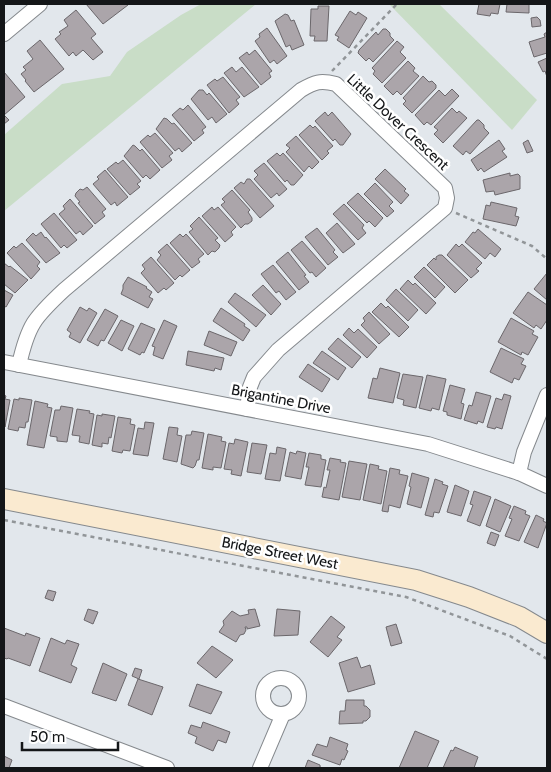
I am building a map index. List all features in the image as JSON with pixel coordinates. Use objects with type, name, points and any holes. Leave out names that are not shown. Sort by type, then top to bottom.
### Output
[{"type":"main road","name":"Bridge Street West","points":[[4,499],[416,580],[520,617],[547,633]]},
{"type":"street","points":[[4,34],[40,4]]},
{"type":"street","name":"Little Dover Crescent","points":[[19,365],[30,328],[40,312],[301,90],[312,83],[324,81],[336,84],[341,88],[445,188],[447,198],[445,208]]},
{"type":"street","points":[[247,409],[250,387],[254,377],[278,350],[445,208]]},
{"type":"street","name":"Brigantine Drive","points":[[4,362],[428,444],[519,473],[547,486]]},
{"type":"street","points":[[519,473],[524,452],[547,395]]},
{"type":"street","points":[[4,706],[166,768]]},
{"type":"street","points":[[260,768],[283,714]]},
{"type":"path","points":[[324,81],[397,4]]},
{"type":"path","points":[[445,208],[532,246],[547,259]]},
{"type":"path","points":[[4,520],[406,597],[510,636],[547,659]]},
{"type":"green space","points":[[201,4],[256,4],[4,211],[4,135],[62,84],[110,76],[127,52],[181,15]]},
{"type":"green space","points":[[389,4],[439,4],[537,100],[512,130]]},
{"type":"building","points":[[86,4],[128,4],[128,5],[103,24]]},
{"type":"building","points":[[479,4],[500,4],[498,14],[491,13],[490,16],[477,14]]},
{"type":"building","points":[[507,4],[529,4],[529,13],[506,12]]},
{"type":"building","points":[[318,6],[329,6],[327,41],[314,41],[315,36],[310,36],[311,9],[318,9]]},
{"type":"building","points":[[76,10],[96,34],[91,38],[103,52],[93,60],[83,50],[76,56],[73,52],[69,56],[55,39],[61,34],[59,32],[68,26],[64,20]]},
{"type":"building","points":[[350,11],[356,15],[358,12],[367,18],[349,48],[337,40],[339,37],[335,35]]},
{"type":"building","points":[[285,14],[288,15],[291,21],[294,20],[304,45],[292,50],[290,45],[286,47],[275,21]]},
{"type":"building","points":[[537,17],[540,20],[541,26],[532,27],[531,18]]},
{"type":"building","points":[[267,28],[287,56],[277,64],[274,60],[270,63],[255,41],[260,37],[259,34]]},
{"type":"building","points":[[383,29],[390,33],[394,40],[373,62],[369,58],[366,61],[358,53],[359,50],[376,32],[378,35]]},
{"type":"building","points":[[547,32],[547,53],[534,57],[529,42],[545,37],[544,34]]},
{"type":"building","points":[[40,40],[64,69],[34,92],[21,74],[26,70],[23,67],[33,59],[27,51]]},
{"type":"building","points":[[397,41],[404,47],[400,52],[406,58],[382,83],[373,74],[375,71],[372,68]]},
{"type":"building","points":[[255,50],[272,71],[269,73],[271,77],[261,85],[239,58],[247,52],[249,55]]},
{"type":"building","points":[[547,58],[547,77],[538,62]]},
{"type":"building","points":[[408,61],[415,68],[413,71],[419,76],[401,95],[397,91],[393,95],[384,86]]},
{"type":"building","points":[[232,67],[236,72],[242,67],[259,87],[244,97],[224,73]]},
{"type":"building","points":[[4,72],[25,97],[4,115]]},
{"type":"building","points":[[423,76],[429,82],[432,81],[436,88],[412,113],[403,104],[406,101],[403,98]]},
{"type":"building","points":[[223,77],[240,97],[236,100],[239,104],[229,113],[207,85],[215,79],[217,81]]},
{"type":"building","points":[[452,89],[459,96],[431,125],[427,122],[424,125],[415,115],[439,90],[445,96]]},
{"type":"building","points":[[199,90],[203,90],[207,95],[209,93],[227,114],[216,123],[212,117],[208,120],[191,99]]},
{"type":"building","points":[[188,105],[206,127],[202,130],[204,133],[194,141],[172,115],[180,108],[183,110]]},
{"type":"building","points":[[452,108],[467,118],[443,143],[434,134],[438,130],[434,127]]},
{"type":"building","points":[[325,112],[328,116],[332,112],[351,134],[343,145],[340,145],[335,139],[333,141],[315,121]]},
{"type":"building","points":[[4,115],[9,120],[4,124]]},
{"type":"building","points":[[164,118],[172,124],[174,123],[192,143],[182,152],[179,148],[175,151],[156,129]]},
{"type":"building","points":[[477,120],[484,125],[484,128],[489,133],[470,154],[466,151],[463,155],[453,146]]},
{"type":"building","points":[[310,125],[313,128],[315,126],[333,146],[327,151],[329,153],[322,160],[299,135]]},
{"type":"building","points":[[155,133],[173,153],[169,156],[172,160],[162,168],[140,142],[148,135],[150,137]]},
{"type":"building","points":[[296,136],[319,162],[312,169],[309,166],[304,172],[286,152],[290,148],[286,145]]},
{"type":"building","points":[[499,140],[505,149],[502,151],[507,157],[484,172],[481,168],[478,171],[471,160]]},
{"type":"building","points":[[528,140],[533,151],[527,153],[523,143]]},
{"type":"building","points":[[133,145],[140,151],[142,149],[160,170],[150,179],[146,175],[143,178],[124,156]]},
{"type":"building","points":[[277,153],[280,156],[283,153],[303,175],[294,185],[291,185],[287,180],[285,182],[267,161]]},
{"type":"building","points":[[123,160],[141,181],[137,184],[140,187],[130,195],[107,169],[116,162],[118,164]]},
{"type":"building","points":[[264,163],[287,189],[279,196],[277,193],[271,198],[254,179],[258,175],[254,171]]},
{"type":"building","points":[[385,169],[406,189],[404,191],[409,195],[401,204],[375,179]]},
{"type":"building","points":[[105,170],[128,197],[117,206],[115,202],[111,205],[93,184],[99,179],[97,177]]},
{"type":"building","points":[[510,173],[510,176],[518,174],[520,176],[520,189],[495,195],[494,191],[486,192],[483,180]]},
{"type":"building","points":[[247,179],[250,179],[274,206],[260,218],[234,188],[241,182],[244,184]]},
{"type":"building","points":[[375,183],[393,202],[389,206],[394,211],[387,217],[364,194]]},
{"type":"building","points":[[87,187],[106,209],[102,212],[105,216],[95,224],[78,203],[80,202],[75,196],[80,189],[83,190]]},
{"type":"building","points":[[232,190],[250,210],[248,212],[252,218],[252,221],[241,228],[221,205],[225,202],[222,199]]},
{"type":"building","points":[[358,193],[383,218],[375,227],[369,221],[367,223],[347,203]]},
{"type":"building","points":[[70,199],[93,226],[83,235],[80,231],[76,234],[59,214],[65,209],[63,206]]},
{"type":"building","points":[[491,202],[517,208],[515,216],[519,217],[516,226],[483,219],[486,205],[490,206]]},
{"type":"building","points":[[344,204],[364,225],[362,228],[366,233],[358,240],[333,214]]},
{"type":"building","points":[[212,207],[214,210],[218,207],[236,227],[231,232],[233,235],[225,242],[202,216]]},
{"type":"building","points":[[54,213],[77,240],[67,248],[64,245],[61,248],[41,224]]},
{"type":"building","points":[[199,217],[218,238],[215,240],[220,245],[215,252],[212,251],[208,255],[189,232],[193,229],[190,226]]},
{"type":"building","points":[[337,223],[355,244],[343,253],[326,233]]},
{"type":"building","points":[[317,228],[335,250],[333,252],[338,257],[328,265],[305,237]]},
{"type":"building","points":[[478,229],[501,249],[495,257],[490,253],[485,259],[465,242]]},
{"type":"building","points":[[41,232],[60,253],[46,263],[26,240],[33,233],[36,236]]},
{"type":"building","points":[[180,234],[183,237],[186,234],[204,254],[198,259],[200,262],[192,268],[170,243]]},
{"type":"building","points":[[302,241],[326,268],[316,277],[312,272],[310,273],[291,250]]},
{"type":"building","points":[[22,243],[40,262],[37,266],[40,269],[31,279],[7,253],[14,246],[16,248]]},
{"type":"building","points":[[167,244],[190,270],[175,280],[157,260],[161,255],[158,252]]},
{"type":"building","points":[[456,244],[459,247],[462,244],[482,263],[476,269],[479,271],[471,278],[447,255]]},
{"type":"building","points":[[288,252],[306,275],[304,276],[309,282],[299,290],[276,262]]},
{"type":"building","points":[[442,255],[468,280],[455,293],[427,265],[434,258],[436,260],[436,257]]},
{"type":"building","points":[[151,257],[174,283],[166,290],[164,288],[158,293],[141,273],[145,269],[142,265]]},
{"type":"building","points":[[4,263],[28,280],[15,293],[4,284]]},
{"type":"building","points":[[273,265],[296,292],[286,300],[279,291],[276,293],[261,274]]},
{"type":"building","points":[[424,267],[445,287],[435,298],[414,277]]},
{"type":"building","points":[[547,273],[547,300],[534,289]]},
{"type":"building","points":[[128,277],[147,287],[152,292],[149,297],[153,299],[148,308],[121,294],[123,285]]},
{"type":"building","points":[[408,280],[413,285],[415,283],[436,303],[426,314],[400,289]]},
{"type":"building","points":[[263,285],[281,304],[271,315],[252,295]]},
{"type":"building","points":[[396,289],[418,310],[408,321],[386,300]]},
{"type":"building","points":[[4,290],[13,295],[6,307],[4,306]]},
{"type":"building","points":[[528,292],[547,305],[547,320],[541,329],[536,325],[534,328],[513,313]]},
{"type":"building","points":[[235,293],[266,315],[256,327],[228,302]]},
{"type":"building","points":[[381,303],[386,308],[388,306],[409,327],[399,337],[372,312]]},
{"type":"building","points":[[80,307],[87,311],[89,308],[97,313],[80,343],[69,337],[71,333],[67,330]]},
{"type":"building","points":[[221,308],[245,324],[244,326],[250,330],[243,341],[213,321]]},
{"type":"building","points":[[105,309],[118,316],[104,341],[101,340],[98,346],[87,340]]},
{"type":"building","points":[[369,312],[390,334],[379,344],[361,325],[365,321],[363,318]]},
{"type":"building","points":[[511,318],[534,331],[532,334],[538,337],[528,355],[522,352],[521,355],[498,342]]},
{"type":"building","points":[[121,320],[134,326],[122,351],[108,343]]},
{"type":"building","points":[[164,320],[177,326],[163,359],[153,355],[155,347],[152,346]]},
{"type":"building","points":[[141,323],[155,329],[144,353],[142,352],[140,355],[128,349]]},
{"type":"building","points":[[349,328],[354,333],[358,329],[377,347],[367,358],[343,335]]},
{"type":"building","points":[[209,331],[237,342],[231,356],[204,345]]},
{"type":"building","points":[[338,338],[361,357],[352,368],[328,349]]},
{"type":"building","points":[[501,348],[524,359],[521,364],[526,366],[519,380],[514,378],[512,383],[490,372]]},
{"type":"building","points":[[188,351],[224,358],[221,370],[215,368],[214,371],[186,365]]},
{"type":"building","points":[[322,351],[346,368],[338,380],[313,363]]},
{"type":"building","points":[[308,364],[330,379],[322,392],[299,377]]},
{"type":"building","points":[[380,368],[400,373],[393,403],[368,398],[373,378],[377,379]]},
{"type":"building","points":[[403,374],[423,377],[416,408],[403,405],[404,400],[397,398]]},
{"type":"building","points":[[427,375],[446,379],[439,410],[432,408],[431,411],[419,408]]},
{"type":"building","points":[[450,385],[465,389],[461,403],[464,404],[461,419],[447,415],[447,412],[443,411]]},
{"type":"building","points":[[476,392],[491,396],[483,423],[478,421],[477,424],[464,420],[469,405],[472,406]]},
{"type":"building","points":[[504,394],[511,396],[502,429],[487,427],[496,398],[502,400]]},
{"type":"building","points":[[4,395],[6,396],[5,399],[10,400],[5,427]]},
{"type":"building","points":[[19,398],[32,400],[28,422],[26,422],[25,428],[19,427],[18,431],[8,429],[14,399],[19,400]]},
{"type":"building","points":[[35,401],[48,404],[47,407],[52,408],[44,448],[27,445]]},
{"type":"building","points":[[61,406],[73,408],[67,442],[57,441],[57,437],[50,436],[55,410],[60,410]]},
{"type":"building","points":[[77,409],[90,411],[89,413],[94,414],[89,444],[79,442],[80,436],[72,435]]},
{"type":"building","points":[[102,414],[115,416],[111,438],[109,437],[108,444],[102,443],[102,447],[92,445],[97,415],[102,416]]},
{"type":"building","points":[[118,417],[131,419],[130,424],[135,425],[130,451],[123,450],[122,453],[112,451]]},
{"type":"building","points":[[145,422],[154,423],[148,456],[133,454],[138,428],[144,429]]},
{"type":"building","points":[[169,427],[178,428],[177,435],[182,436],[177,462],[163,459]]},
{"type":"building","points":[[192,431],[204,433],[199,460],[197,460],[193,468],[181,464],[186,435],[191,435]]},
{"type":"building","points":[[208,434],[222,437],[221,441],[226,442],[221,468],[213,467],[213,470],[202,468]]},
{"type":"building","points":[[235,439],[248,442],[241,476],[231,474],[232,470],[224,469],[229,443],[234,444]]},
{"type":"building","points":[[252,443],[267,445],[261,474],[247,472]]},
{"type":"building","points":[[277,447],[286,449],[280,481],[265,479],[270,453],[276,454]]},
{"type":"building","points":[[297,451],[306,453],[301,479],[285,476],[290,452],[296,454]]},
{"type":"building","points":[[309,453],[321,455],[321,459],[326,460],[321,487],[305,485],[309,467],[306,467]]},
{"type":"building","points":[[330,458],[346,463],[339,500],[322,497],[330,470],[327,470]]},
{"type":"building","points":[[349,461],[367,464],[360,500],[342,497]]},
{"type":"building","points":[[370,464],[379,466],[378,469],[387,471],[381,504],[363,500]]},
{"type":"building","points":[[390,468],[400,470],[399,474],[408,476],[400,508],[389,505],[388,512],[382,511]]},
{"type":"building","points":[[412,473],[429,478],[421,508],[407,504]]},
{"type":"building","points":[[435,479],[448,486],[439,513],[434,512],[433,517],[425,515]]},
{"type":"building","points":[[455,485],[469,491],[461,516],[447,512]]},
{"type":"building","points":[[474,491],[491,497],[480,526],[467,521],[473,505],[470,504]]},
{"type":"building","points":[[495,499],[511,506],[500,532],[486,526]]},
{"type":"building","points":[[514,506],[526,511],[525,514],[530,516],[519,541],[505,536],[512,519],[509,518]]},
{"type":"building","points":[[536,515],[547,523],[538,548],[524,542]]},
{"type":"building","points":[[491,532],[499,535],[495,546],[487,543]]},
{"type":"building","points":[[48,590],[56,592],[53,601],[45,598]]},
{"type":"building","points":[[88,609],[98,612],[93,624],[84,620]]},
{"type":"building","points":[[255,609],[260,626],[247,629],[245,627],[244,634],[240,635],[236,642],[219,632],[224,625],[223,621],[232,611],[240,616],[249,614],[248,610]]},
{"type":"building","points":[[277,609],[300,611],[298,635],[274,636]]},
{"type":"building","points":[[331,616],[345,627],[337,637],[342,640],[328,657],[310,642]]},
{"type":"building","points":[[396,624],[402,643],[391,646],[386,627]]},
{"type":"building","points":[[4,628],[25,636],[26,633],[40,638],[30,666],[4,658]]},
{"type":"building","points":[[51,638],[65,644],[67,640],[79,644],[71,665],[77,668],[71,683],[39,671]]},
{"type":"building","points":[[212,646],[233,660],[216,678],[197,663]]},
{"type":"building","points":[[357,657],[361,668],[370,665],[375,684],[348,692],[339,663]]},
{"type":"building","points":[[103,663],[127,674],[116,701],[92,693]]},
{"type":"building","points":[[135,668],[142,670],[139,679],[132,676]]},
{"type":"building","points":[[138,679],[163,687],[152,715],[128,705]]},
{"type":"building","points":[[197,684],[222,692],[211,714],[189,706]]},
{"type":"building","points":[[346,700],[364,700],[364,706],[370,710],[370,717],[363,721],[363,723],[339,724],[340,711],[345,711]]},
{"type":"building","points":[[203,722],[230,732],[226,743],[218,740],[213,751],[195,743],[197,737],[188,733],[191,725],[201,728]]},
{"type":"building","points":[[415,731],[439,741],[427,768],[399,768]]},
{"type":"building","points":[[330,737],[348,744],[346,750],[348,751],[340,765],[312,755],[317,744],[327,747]]},
{"type":"building","points":[[455,747],[478,757],[474,768],[443,768],[451,750],[453,751]]},
{"type":"building","points":[[4,756],[12,760],[9,768],[4,768]]},
{"type":"building","points":[[308,760],[320,765],[323,768],[305,768]]}]
